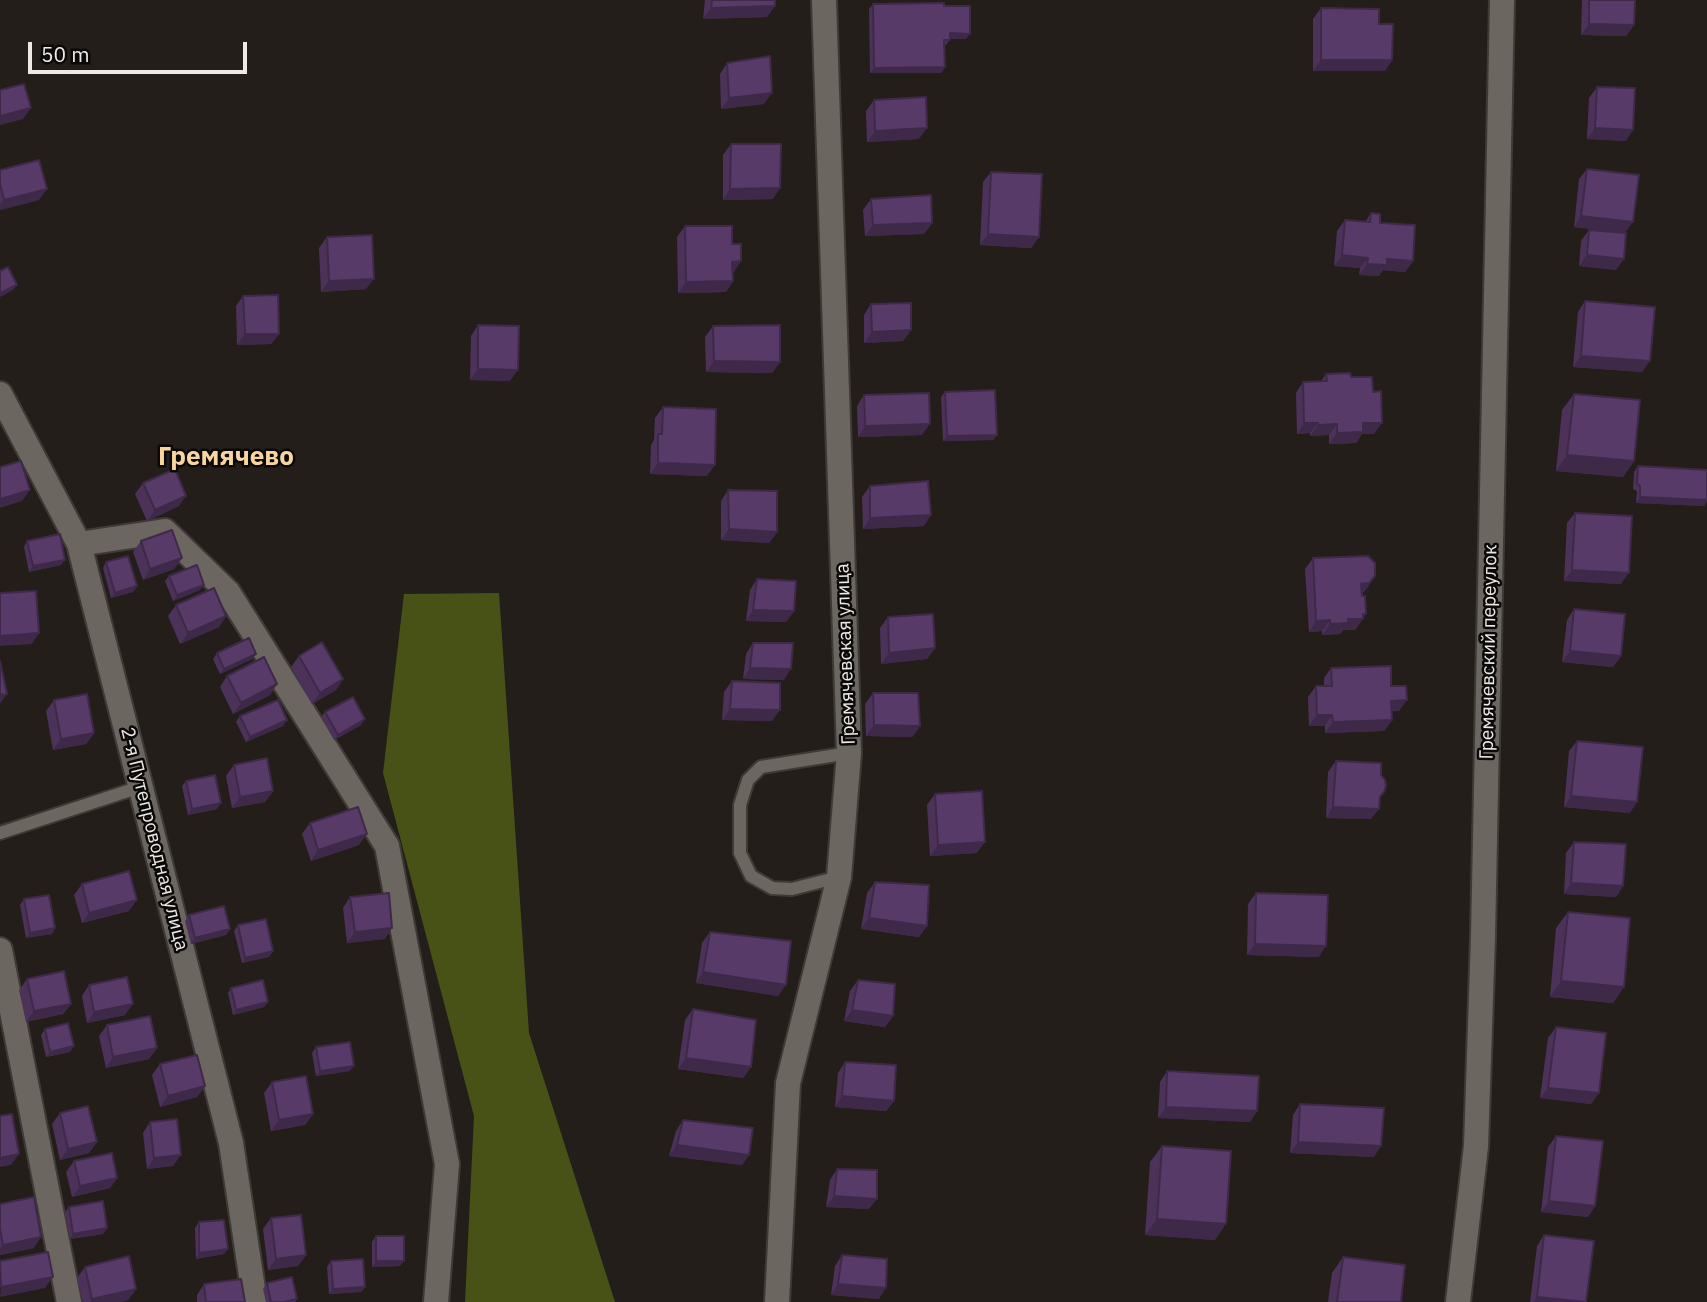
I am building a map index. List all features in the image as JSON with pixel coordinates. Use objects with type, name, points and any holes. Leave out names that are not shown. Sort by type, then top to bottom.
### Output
[{"type":"street","name":"Гремячевская улица","points":[[777,1302],[788,1083],[839,877],[849,753],[824,0]]},
{"type":"street","name":"Гремячевский переулок","points":[[1458,1302],[1476,1146],[1502,0]]},
{"type":"street","name":"2-я Путепроводная улица","points":[[0,394],[79,544],[231,1143],[255,1302]]},
{"type":"street","points":[[79,544],[166,531],[228,592],[387,846],[447,1164],[436,1302]]},
{"type":"street","points":[[0,950],[69,1302]]},
{"type":"lane","points":[[839,877],[792,889],[772,888],[751,876],[740,853],[740,805],[748,780],[761,767],[849,753]]},
{"type":"lane","points":[[0,833],[140,787]]},
{"type":"green space","points":[[499,593],[529,1033],[615,1302],[465,1302],[474,1116],[383,773],[404,594]]},
{"type":"building","points":[[712,0],[775,0],[775,6],[711,8]]},
{"type":"building","points":[[1589,0],[1635,0],[1634,25],[1589,24]]},
{"type":"building","points":[[944,3],[944,6],[970,6],[970,34],[950,33],[950,40],[944,40],[945,67],[874,68],[873,4]]},
{"type":"building","points":[[1321,8],[1379,9],[1379,24],[1393,24],[1392,60],[1321,60]]},
{"type":"building","points":[[770,56],[772,93],[729,98],[727,63]]},
{"type":"building","points":[[24,84],[31,108],[0,116],[0,90]]},
{"type":"building","points":[[1597,87],[1635,88],[1633,130],[1595,128]]},
{"type":"building","points":[[926,97],[927,128],[875,131],[874,100]]},
{"type":"building","points":[[731,144],[781,144],[780,188],[730,189]]},
{"type":"building","points":[[39,160],[47,189],[4,200],[0,170]]},
{"type":"building","points":[[1587,169],[1639,175],[1633,222],[1581,216]]},
{"type":"building","points":[[991,172],[1042,174],[1039,237],[988,234]]},
{"type":"building","points":[[931,195],[932,223],[873,225],[871,199]]},
{"type":"building","points":[[1371,213],[1380,214],[1380,223],[1415,225],[1413,261],[1387,259],[1387,265],[1367,264],[1368,258],[1342,255],[1345,220],[1370,222]]},
{"type":"building","points":[[685,226],[732,226],[732,244],[741,244],[741,261],[732,262],[733,281],[686,282]]},
{"type":"building","points":[[1589,230],[1626,233],[1624,259],[1587,255]]},
{"type":"building","points":[[372,235],[374,279],[329,281],[327,237]]},
{"type":"building","points":[[8,267],[17,285],[0,293],[0,271]]},
{"type":"building","points":[[278,295],[279,334],[245,334],[243,296]]},
{"type":"building","points":[[1585,301],[1655,307],[1650,361],[1581,356]]},
{"type":"building","points":[[911,303],[911,330],[872,332],[871,304]]},
{"type":"building","points":[[478,325],[519,326],[518,370],[478,369]]},
{"type":"building","points":[[780,325],[780,362],[714,361],[713,326]]},
{"type":"building","points":[[1350,373],[1351,377],[1372,377],[1373,392],[1381,391],[1382,423],[1363,423],[1363,432],[1337,433],[1337,424],[1304,423],[1303,382],[1327,381],[1326,374]]},
{"type":"building","points":[[995,390],[997,435],[947,436],[945,392]]},
{"type":"building","points":[[929,393],[930,424],[865,426],[864,395]]},
{"type":"building","points":[[1574,394],[1640,400],[1634,461],[1567,455]]},
{"type":"building","points":[[663,407],[716,409],[715,465],[658,463],[658,434],[662,434]]},
{"type":"building","points":[[21,461],[30,490],[0,499],[0,467]]},
{"type":"building","points":[[1638,466],[1707,470],[1707,500],[1640,497]]},
{"type":"building","points":[[175,469],[186,496],[155,510],[143,483]]},
{"type":"building","points":[[928,481],[931,515],[870,518],[870,486]]},
{"type":"building","points":[[728,490],[777,491],[777,532],[729,529]]},
{"type":"building","points":[[1575,513],[1632,516],[1629,573],[1572,570]]},
{"type":"building","points":[[172,530],[182,558],[150,569],[141,541]]},
{"type":"building","points":[[60,534],[65,560],[33,566],[27,541]]},
{"type":"building","points":[[128,556],[137,586],[115,593],[106,562]]},
{"type":"building","points":[[1368,556],[1375,563],[1375,576],[1369,583],[1361,584],[1362,596],[1365,596],[1366,614],[1363,614],[1363,619],[1348,619],[1348,623],[1330,624],[1330,620],[1316,621],[1313,558]]},
{"type":"building","points":[[197,565],[204,585],[177,595],[169,576]]},
{"type":"building","points":[[757,579],[796,581],[794,611],[753,610]]},
{"type":"building","points":[[214,588],[226,616],[188,633],[176,605]]},
{"type":"building","points":[[36,591],[39,633],[0,636],[0,593]]},
{"type":"building","points":[[1574,609],[1625,614],[1621,656],[1570,651]]},
{"type":"building","points":[[933,614],[935,648],[889,653],[888,617]]},
{"type":"building","points":[[249,638],[256,654],[224,669],[217,653]]},
{"type":"building","points":[[322,642],[343,679],[320,693],[299,656]]},
{"type":"building","points":[[753,643],[793,643],[791,669],[750,668]]},
{"type":"building","points":[[264,657],[277,684],[241,703],[227,676]]},
{"type":"building","points":[[0,661],[7,694],[0,695]]},
{"type":"building","points":[[1391,666],[1391,686],[1406,686],[1407,700],[1391,701],[1392,720],[1333,722],[1332,715],[1317,715],[1316,686],[1332,686],[1331,668]]},
{"type":"building","points":[[732,681],[780,683],[780,710],[730,709]]},
{"type":"building","points":[[873,693],[918,693],[920,726],[874,725]]},
{"type":"building","points":[[87,694],[94,733],[61,739],[54,700]]},
{"type":"building","points":[[353,697],[365,719],[338,735],[325,712]]},
{"type":"building","points":[[278,700],[287,720],[250,737],[240,716]]},
{"type":"building","points":[[1577,741],[1643,747],[1637,802],[1571,796]]},
{"type":"building","points":[[267,758],[273,791],[240,797],[234,765]]},
{"type":"building","points":[[1336,761],[1381,763],[1381,775],[1386,786],[1380,796],[1379,809],[1333,807]]},
{"type":"building","points":[[215,775],[221,803],[192,809],[186,781]]},
{"type":"building","points":[[982,791],[985,842],[938,845],[935,794]]},
{"type":"building","points":[[358,807],[367,834],[318,850],[310,823]]},
{"type":"building","points":[[1574,842],[1626,844],[1623,886],[1571,883]]},
{"type":"building","points":[[129,871],[137,900],[89,913],[82,884]]},
{"type":"building","points":[[875,882],[929,885],[927,926],[869,918]]},
{"type":"building","points":[[389,893],[392,928],[355,932],[350,897]]},
{"type":"building","points":[[1256,893],[1328,895],[1326,946],[1255,944]]},
{"type":"building","points":[[49,895],[55,928],[30,933],[24,899]]},
{"type":"building","points":[[224,906],[230,929],[195,938],[189,915]]},
{"type":"building","points":[[1568,912],[1630,918],[1624,987],[1561,981]]},
{"type":"building","points":[[266,919],[273,951],[245,958],[238,925]]},
{"type":"building","points":[[710,932],[791,941],[786,985],[703,972]]},
{"type":"building","points":[[64,971],[71,1004],[34,1011],[27,979]]},
{"type":"building","points":[[127,977],[133,1004],[94,1012],[89,985]]},
{"type":"building","points":[[263,980],[268,1002],[236,1010],[231,988]]},
{"type":"building","points":[[858,980],[895,984],[893,1016],[852,1010]]},
{"type":"building","points":[[693,1009],[756,1020],[751,1067],[686,1058]]},
{"type":"building","points":[[150,1016],[157,1048],[113,1057],[107,1025]]},
{"type":"building","points":[[68,1023],[74,1046],[50,1052],[45,1029]]},
{"type":"building","points":[[1556,1027],[1606,1033],[1599,1093],[1548,1088]]},
{"type":"building","points":[[350,1042],[354,1066],[320,1071],[316,1047]]},
{"type":"building","points":[[197,1055],[205,1086],[168,1096],[160,1064]]},
{"type":"building","points":[[845,1062],[896,1065],[894,1101],[842,1096]]},
{"type":"building","points":[[1167,1071],[1259,1076],[1257,1111],[1166,1107]]},
{"type":"building","points":[[306,1076],[313,1114],[279,1120],[272,1082]]},
{"type":"building","points":[[1300,1104],[1384,1108],[1381,1146],[1298,1142]]},
{"type":"building","points":[[88,1106],[97,1142],[68,1149],[60,1113]]},
{"type":"building","points":[[12,1114],[19,1154],[0,1158],[0,1116]]},
{"type":"building","points":[[177,1119],[181,1155],[154,1158],[150,1122]]},
{"type":"building","points":[[683,1120],[753,1128],[749,1155],[677,1145]]},
{"type":"building","points":[[1556,1136],[1603,1141],[1595,1206],[1549,1201]]},
{"type":"building","points":[[1162,1146],[1231,1151],[1226,1224],[1157,1219]]},
{"type":"building","points":[[112,1153],[117,1178],[80,1186],[74,1161]]},
{"type":"building","points":[[837,1169],[877,1170],[877,1199],[834,1196]]},
{"type":"building","points":[[34,1197],[41,1237],[3,1245],[0,1204]]},
{"type":"building","points":[[103,1201],[107,1228],[73,1234],[69,1207]]},
{"type":"building","points":[[301,1215],[306,1255],[276,1259],[271,1218]]},
{"type":"building","points":[[224,1220],[228,1249],[199,1253],[199,1222]]},
{"type":"building","points":[[1544,1235],[1594,1241],[1586,1302],[1537,1297]]},
{"type":"building","points":[[376,1236],[404,1236],[404,1261],[376,1261]]},
{"type":"building","points":[[48,1252],[53,1277],[1,1287],[0,1261]]},
{"type":"building","points":[[842,1255],[887,1259],[886,1288],[838,1284]]},
{"type":"building","points":[[129,1256],[136,1289],[92,1299],[85,1267]]},
{"type":"building","points":[[1343,1257],[1405,1265],[1401,1302],[1337,1302]]},
{"type":"building","points":[[363,1259],[365,1287],[333,1289],[331,1261]]},
{"type":"building","points":[[292,1277],[297,1299],[271,1302],[267,1283]]},
{"type":"building","points":[[241,1279],[245,1302],[206,1302],[204,1284]]},
{"type":"district","name":"Гремячево","points":[[226,457]]}]
